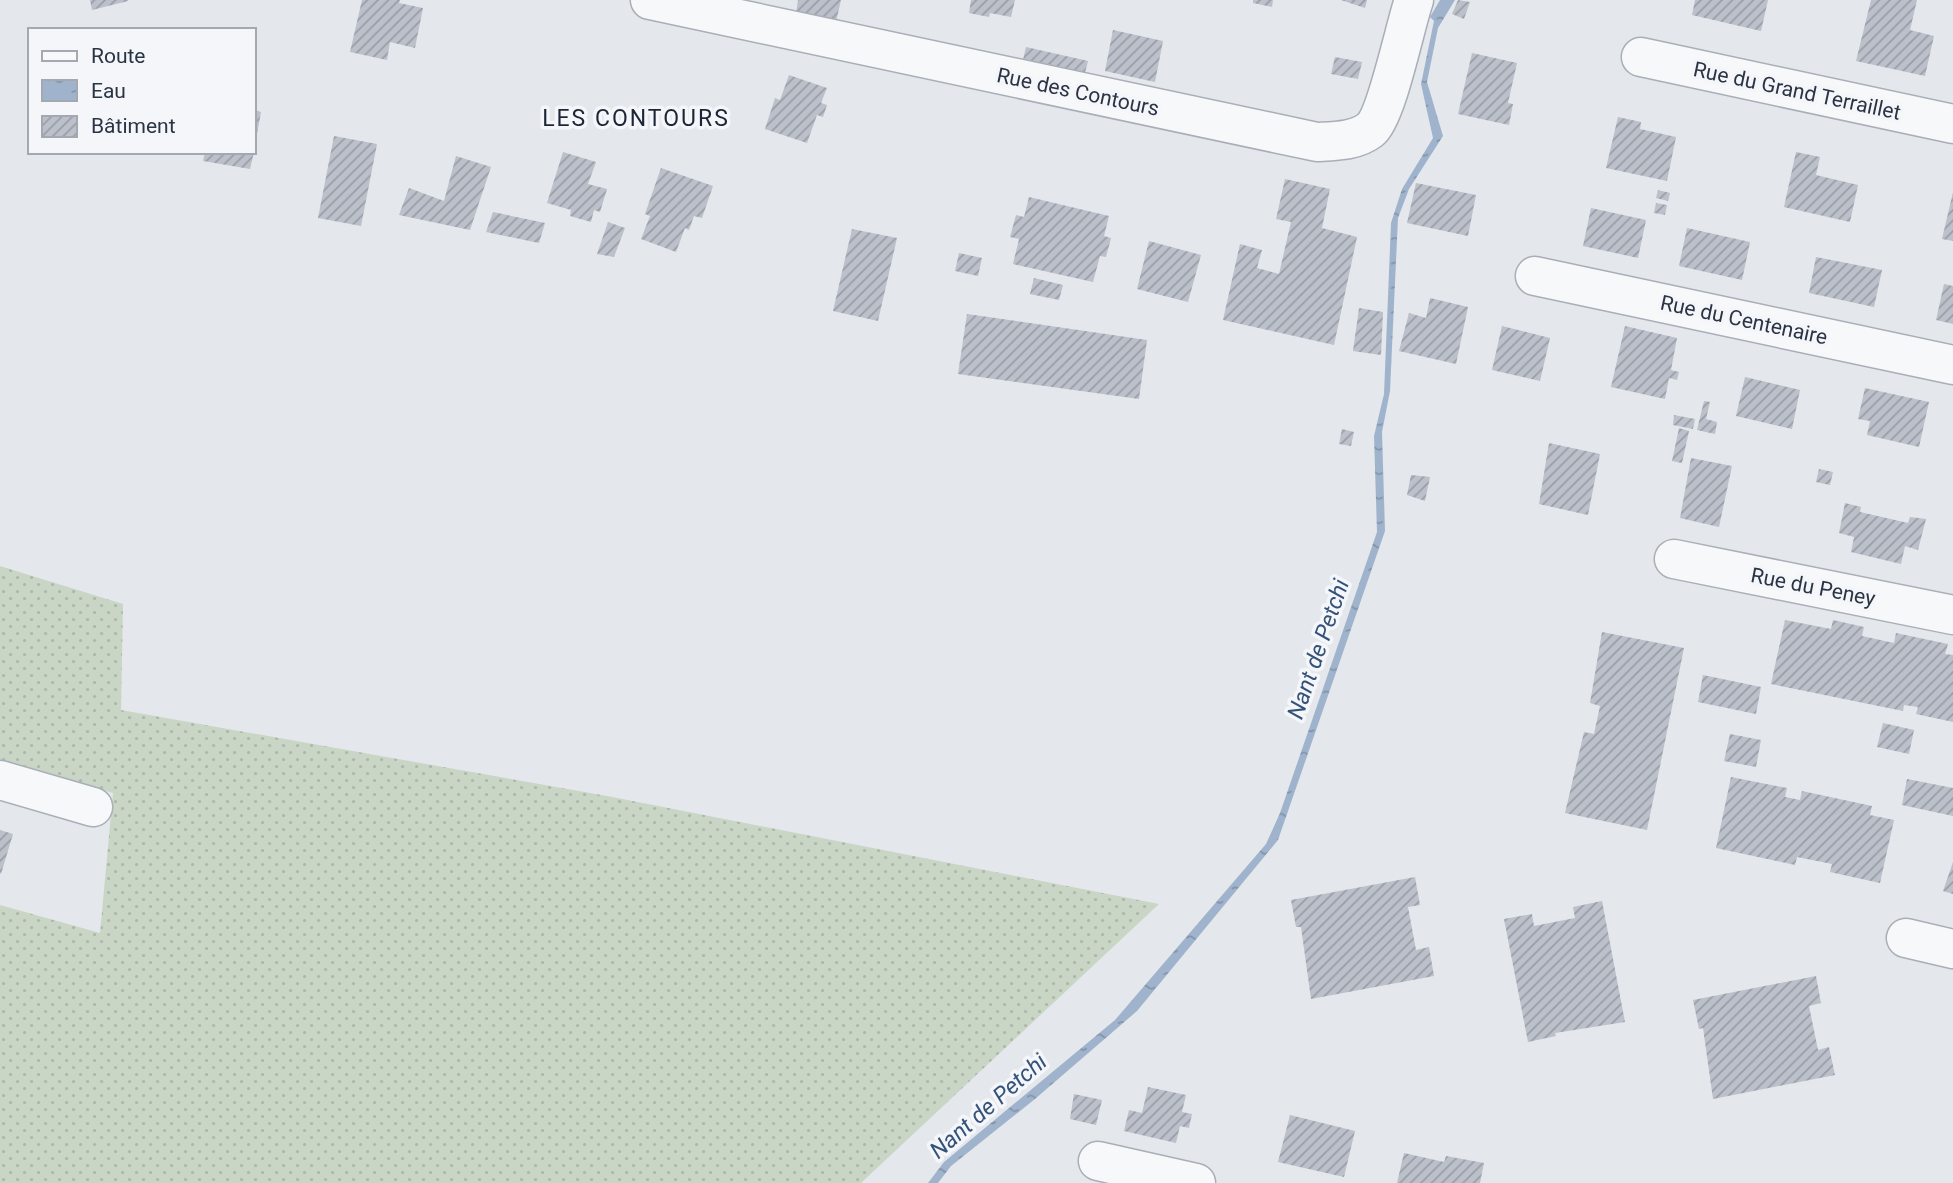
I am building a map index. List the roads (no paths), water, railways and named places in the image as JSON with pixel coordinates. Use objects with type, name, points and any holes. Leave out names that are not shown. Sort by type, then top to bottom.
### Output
[{"type":"street","name":"Rue des Contours","points":[[650,0],[1317,142],[1350,139],[1372,129],[1384,107],[1414,0]]},
{"type":"street","name":"Rue du Grand Terraillet","points":[[1641,57],[1953,124]]},
{"type":"street","name":"Rue du Centenaire","points":[[1535,276],[1953,365]]},
{"type":"street","name":"Rue du Peney","points":[[1674,559],[1953,615]]},
{"type":"street","points":[[0,779],[93,807]]},
{"type":"street","points":[[1906,938],[1953,949]]},
{"type":"street","points":[[1098,1161],[1196,1183]]},
{"type":"water","points":[[1440,0],[1455,0],[1438,28],[1427,82],[1443,136],[1409,189],[1398,218],[1390,391],[1382,432],[1385,531],[1278,840],[1137,1011],[1035,1099],[951,1166],[938,1183],[928,1183],[944,1162],[1115,1020],[1266,844],[1280,813],[1377,532],[1374,436],[1384,394],[1391,223],[1402,189],[1433,138],[1421,84],[1434,21],[1430,17]]},
{"type":"district","name":"LES CONTOURS","points":[[636,118]]},
{"type":"water label","name":"Nant de Petchi","points":[[1318,649]]},
{"type":"water label","name":"Nant de Petchi","points":[[988,1106]]}]
